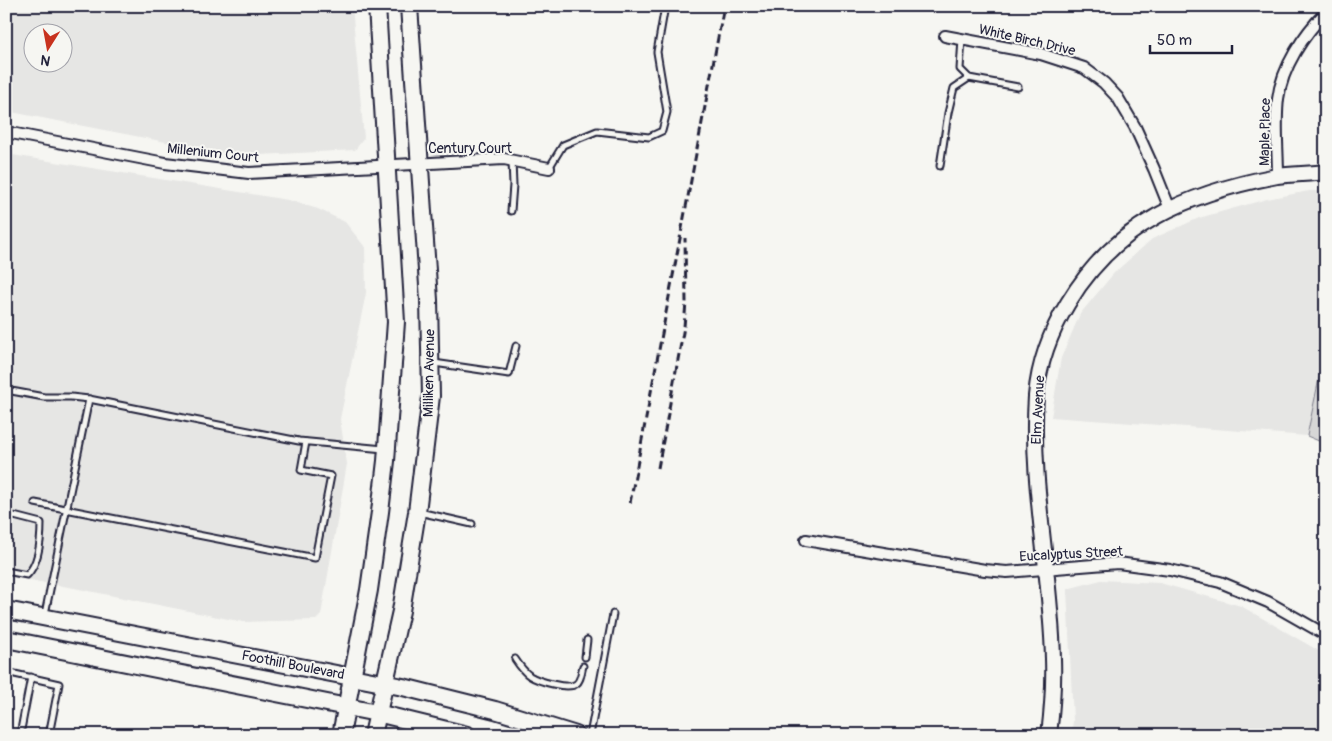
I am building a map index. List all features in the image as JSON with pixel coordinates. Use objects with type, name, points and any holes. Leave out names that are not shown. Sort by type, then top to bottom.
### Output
[{"type":"main road","points":[[341,735],[369,590],[380,512],[387,449],[396,322],[377,6]]},
{"type":"main road","name":"Milliken Avenue","points":[[373,735],[401,612],[417,512],[431,396],[429,300],[409,6]]},
{"type":"main road","name":"Foothill Boulevard","points":[[6,610],[351,676],[495,710],[576,735]]},
{"type":"main road","points":[[6,639],[377,713],[468,735]]},
{"type":"street","name":"Maple Place","points":[[1278,176],[1278,97],[1286,72],[1297,48],[1311,27],[1326,12]]},
{"type":"street","name":"White Birch Drive","points":[[945,36],[1041,54],[1084,68],[1104,83],[1118,98],[1134,126],[1170,209]]},
{"type":"street","name":"Millenium Court","points":[[6,132],[166,163],[249,173],[420,162]]},
{"type":"street","name":"Century Court","points":[[420,162],[504,159],[550,168]]},
{"type":"street","name":"Elm Avenue","points":[[1049,735],[1053,696],[1053,658],[1036,463],[1035,416],[1040,370],[1063,311],[1091,269],[1118,242],[1149,220],[1170,209],[1223,189],[1278,176],[1326,172]]},
{"type":"street","name":"Eucalyptus Street","points":[[806,540],[1007,572],[1118,563],[1170,570],[1220,582],[1268,602],[1326,636]]},
{"type":"lane","points":[[550,168],[563,145],[597,131],[649,137],[662,131],[667,112],[657,52],[665,6]]},
{"type":"lane","points":[[962,39],[960,69],[969,78],[1018,87]]},
{"type":"lane","points":[[940,166],[954,88],[969,78]]},
{"type":"lane","points":[[511,211],[512,160]]},
{"type":"lane","points":[[430,362],[509,374],[516,346]]},
{"type":"lane","points":[[6,390],[44,397],[89,399],[306,442],[387,449]]},
{"type":"lane","points":[[44,617],[89,399]]},
{"type":"lane","points":[[36,503],[315,558],[331,476],[301,470],[306,442]]},
{"type":"lane","points":[[417,512],[472,524]]},
{"type":"lane","points":[[6,514],[41,523],[41,532],[36,560],[32,570],[27,575],[6,572]]},
{"type":"lane","points":[[590,735],[613,614]]},
{"type":"lane","points":[[585,657],[587,640]]},
{"type":"lane","points":[[515,658],[530,676],[540,681],[568,687],[576,684],[580,678],[583,666]]},
{"type":"lane","points":[[6,672],[59,684],[50,735]]},
{"type":"lane","points":[[20,735],[31,677]]},
{"type":"shaded area","points":[[6,6],[352,6],[364,138],[355,150],[260,155],[228,154],[6,111]]},
{"type":"shaded area","points":[[6,154],[288,200],[318,209],[345,222],[365,247],[366,293],[340,419],[347,464],[321,615],[316,620],[243,622],[6,576]]},
{"type":"shaded area","points":[[1309,191],[1326,191],[1326,444],[1307,436],[1051,417],[1061,358],[1080,314],[1114,273],[1152,239],[1199,218],[1267,199]]},
{"type":"shaded area","points":[[1326,345],[1326,444],[1307,436]]},
{"type":"shaded area","points":[[1101,580],[1160,583],[1241,606],[1326,655],[1326,735],[1071,735],[1073,721],[1067,589]]},
{"type":"railway","points":[[630,503],[724,6]]},
{"type":"railway","points":[[658,468],[684,327],[686,302],[685,238]]}]
